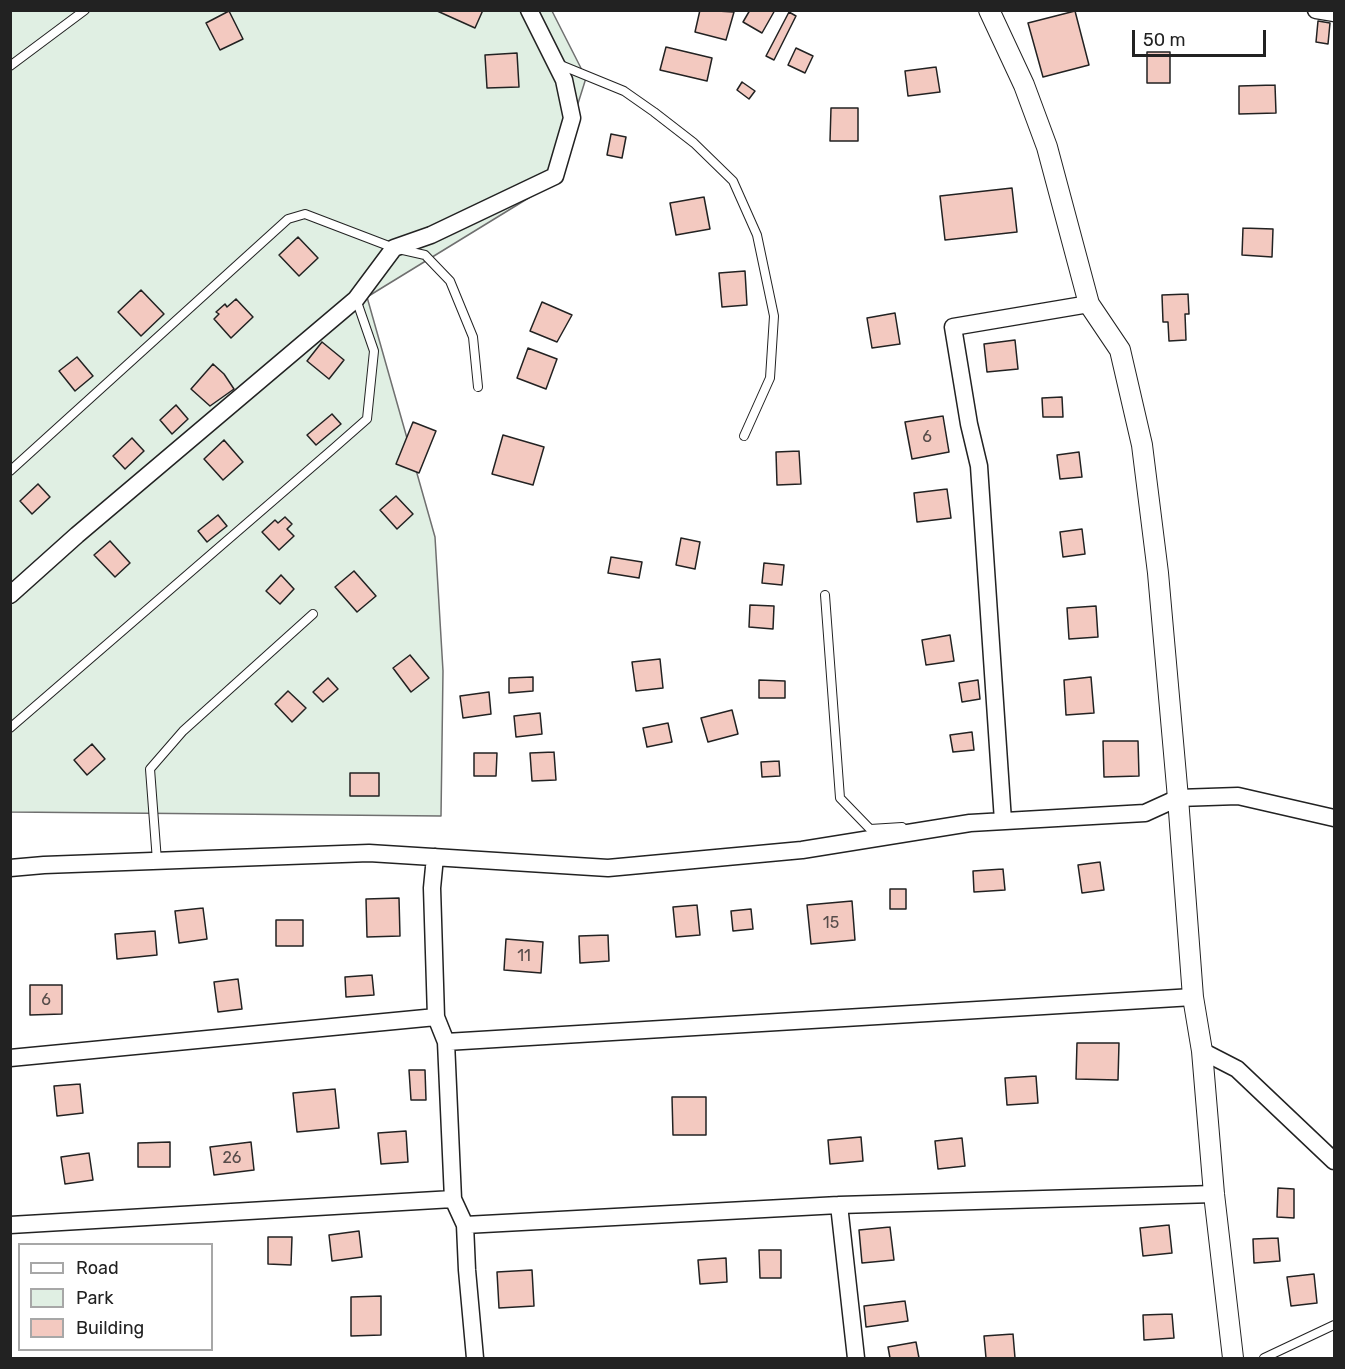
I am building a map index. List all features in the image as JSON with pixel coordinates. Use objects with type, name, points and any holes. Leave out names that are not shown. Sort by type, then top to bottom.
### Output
[{"type":"street","points":[[10,595],[77,535],[357,299],[394,248],[430,235],[555,177],[572,118],[564,80],[529,10]]},
{"type":"street","points":[[989,10],[1024,85],[1047,147],[1089,304],[1120,350],[1142,444],[1158,573],[1193,997],[1202,1051],[1214,1194],[1233,1359]]},
{"type":"street","points":[[1316,10],[1335,13]]},
{"type":"street","points":[[1003,821],[979,466],[969,424],[953,327],[1089,304]]},
{"type":"street","points":[[10,868],[369,853],[608,868],[802,850],[970,823],[1145,813],[1178,798],[1238,796],[1335,818]]},
{"type":"street","points":[[435,857],[432,888],[436,1017],[446,1042],[453,1199],[465,1225],[475,1359]]},
{"type":"street","points":[[446,1042],[1193,997]]},
{"type":"street","points":[[10,1058],[436,1017]]},
{"type":"street","points":[[1202,1051],[1237,1069],[1335,1161]]},
{"type":"street","points":[[465,1225],[839,1205],[1214,1194]]},
{"type":"street","points":[[10,1225],[453,1199]]},
{"type":"street","points":[[839,1205],[856,1359]]},
{"type":"lane","points":[[10,66],[85,10]]},
{"type":"lane","points":[[555,62],[624,91],[694,143],[733,181],[757,235],[774,316],[770,378],[744,436]]},
{"type":"lane","points":[[10,471],[288,219],[305,214],[394,248],[425,255],[450,281],[473,337],[478,387]]},
{"type":"lane","points":[[10,728],[367,419],[374,351],[357,299]]},
{"type":"lane","points":[[825,595],[840,798],[870,829],[970,823]]},
{"type":"lane","points":[[157,861],[150,769],[183,731],[313,614]]},
{"type":"lane","points":[[1264,1359],[1335,1325]]},
{"type":"green space","points":[[11,11],[552,11],[586,78],[553,183],[367,297],[435,537],[443,671],[441,816],[11,812]]},
{"type":"building","points":[[435,10],[483,10],[475,28]]},
{"type":"building","points":[[700,10],[734,12],[726,40],[695,32]]},
{"type":"building","points":[[750,10],[775,10],[762,33],[743,22]]},
{"type":"building","points":[[229,11],[243,39],[220,50],[206,23]]},
{"type":"building","points":[[1075,11],[1089,65],[1043,77],[1028,23]]},
{"type":"building","points":[[789,12],[796,16],[774,60],[766,56]]},
{"type":"building","points":[[1318,21],[1330,23],[1328,44],[1316,42]]},
{"type":"building","points":[[666,47],[712,58],[707,81],[660,70]]},
{"type":"building","points":[[796,48],[813,56],[805,73],[788,65]]},
{"type":"building","points":[[1147,52],[1170,52],[1170,83],[1147,83]]},
{"type":"building","points":[[517,53],[519,87],[487,88],[485,55]]},
{"type":"building","points":[[936,67],[940,92],[908,96],[905,71]]},
{"type":"building","points":[[742,82],[755,91],[749,99],[737,90]]},
{"type":"building","points":[[1275,85],[1276,113],[1239,114],[1239,86]]},
{"type":"building","points":[[831,108],[858,108],[858,141],[830,141]]},
{"type":"building","points":[[611,134],[626,137],[622,158],[607,155]]},
{"type":"building","points":[[1012,188],[1017,232],[945,240],[940,196]]},
{"type":"building","points":[[704,197],[710,229],[676,235],[670,203]]},
{"type":"building","points":[[1243,228],[1273,229],[1272,257],[1242,255]]},
{"type":"building","points":[[298,237],[318,258],[299,276],[279,255]]},
{"type":"building","points":[[745,271],[747,305],[722,307],[719,273]]},
{"type":"building","points":[[141,290],[164,314],[141,336],[118,312]]},
{"type":"building","points":[[1188,294],[1189,314],[1185,314],[1186,340],[1169,341],[1168,322],[1163,322],[1162,295]]},
{"type":"building","points":[[236,299],[253,317],[231,338],[214,319],[219,314],[216,312],[225,304],[227,307]]},
{"type":"building","points":[[542,302],[572,315],[557,342],[530,331]]},
{"type":"building","points":[[895,313],[900,344],[872,348],[867,318]]},
{"type":"building","points":[[1015,340],[1018,369],[987,372],[984,344]]},
{"type":"building","points":[[322,342],[344,360],[329,379],[307,361]]},
{"type":"building","points":[[528,348],[557,359],[546,389],[517,378]]},
{"type":"building","points":[[77,357],[93,376],[75,391],[59,371]]},
{"type":"building","points":[[213,364],[224,374],[234,389],[210,406],[191,389]]},
{"type":"building","points":[[1062,397],[1063,417],[1043,417],[1042,398]]},
{"type":"building","points":[[176,405],[188,419],[172,434],[160,420]]},
{"type":"building","points":[[332,414],[341,424],[316,445],[307,435]]},
{"type":"building","points":[[943,416],[949,452],[912,459],[905,422]]},
{"type":"building","points":[[413,422],[436,431],[419,473],[396,464]]},
{"type":"building","points":[[503,435],[544,447],[533,485],[492,474]]},
{"type":"building","points":[[132,438],[144,451],[125,469],[113,456]]},
{"type":"building","points":[[224,440],[243,462],[223,480],[204,459]]},
{"type":"building","points":[[799,451],[801,484],[777,485],[776,452]]},
{"type":"building","points":[[1079,452],[1082,477],[1060,479],[1057,455]]},
{"type":"building","points":[[38,484],[50,497],[32,514],[20,501]]},
{"type":"building","points":[[947,489],[951,518],[917,522],[914,493]]},
{"type":"building","points":[[396,496],[413,514],[397,529],[380,510]]},
{"type":"building","points":[[218,515],[227,526],[207,542],[198,531]]},
{"type":"building","points":[[285,517],[292,524],[287,529],[294,536],[279,550],[262,532],[275,520],[278,523]]},
{"type":"building","points":[[1082,529],[1085,554],[1063,557],[1060,532]]},
{"type":"building","points":[[681,538],[700,542],[695,569],[676,565]]},
{"type":"building","points":[[110,541],[130,563],[115,577],[94,555]]},
{"type":"building","points":[[611,557],[642,562],[639,578],[608,573]]},
{"type":"building","points":[[764,563],[784,565],[782,585],[762,583]]},
{"type":"building","points":[[354,571],[376,596],[357,612],[335,587]]},
{"type":"building","points":[[281,575],[294,589],[280,604],[266,591]]},
{"type":"building","points":[[750,605],[774,606],[773,629],[749,627]]},
{"type":"building","points":[[1096,606],[1098,637],[1069,639],[1067,608]]},
{"type":"building","points":[[950,635],[954,661],[926,665],[922,640]]},
{"type":"building","points":[[410,655],[429,678],[411,692],[393,668]]},
{"type":"building","points":[[660,659],[663,688],[636,691],[632,662]]},
{"type":"building","points":[[533,677],[533,691],[509,693],[509,678]]},
{"type":"building","points":[[1091,677],[1094,713],[1066,715],[1064,680]]},
{"type":"building","points":[[328,678],[338,689],[323,702],[313,692]]},
{"type":"building","points":[[759,680],[785,681],[785,698],[759,698]]},
{"type":"building","points":[[978,680],[980,699],[962,702],[959,683]]},
{"type":"building","points":[[288,691],[306,708],[292,722],[275,704]]},
{"type":"building","points":[[489,692],[491,714],[463,718],[460,696]]},
{"type":"building","points":[[732,710],[738,734],[708,742],[701,718]]},
{"type":"building","points":[[540,713],[542,734],[516,737],[514,716]]},
{"type":"building","points":[[668,723],[672,742],[647,747],[643,728]]},
{"type":"building","points":[[972,732],[974,750],[953,752],[950,735]]},
{"type":"building","points":[[1103,741],[1138,741],[1139,776],[1104,777]]},
{"type":"building","points":[[92,744],[105,759],[87,775],[74,760]]},
{"type":"building","points":[[554,752],[556,780],[532,781],[530,753]]},
{"type":"building","points":[[474,753],[497,753],[496,776],[474,776]]},
{"type":"building","points":[[779,761],[780,776],[762,777],[761,762]]},
{"type":"building","points":[[350,773],[379,773],[379,796],[350,796]]},
{"type":"building","points":[[1100,862],[1104,890],[1082,893],[1078,865]]},
{"type":"building","points":[[1003,869],[1005,890],[974,892],[973,871]]},
{"type":"building","points":[[890,889],[906,889],[906,909],[890,909]]},
{"type":"building","points":[[399,898],[400,936],[367,937],[366,899]]},
{"type":"building","points":[[852,901],[855,940],[811,944],[807,905]]},
{"type":"building","points":[[697,905],[700,935],[676,937],[673,907]]},
{"type":"building","points":[[203,908],[207,939],[179,943],[175,911]]},
{"type":"building","points":[[751,909],[753,929],[733,931],[731,911]]},
{"type":"building","points":[[276,920],[303,920],[303,946],[276,946]]},
{"type":"building","points":[[155,931],[157,955],[117,959],[115,934]]},
{"type":"building","points":[[608,935],[609,961],[580,963],[579,936]]},
{"type":"building","points":[[506,939],[543,942],[541,973],[504,970]]},
{"type":"building","points":[[372,975],[374,995],[346,997],[345,977]]},
{"type":"building","points":[[238,979],[242,1009],[218,1012],[214,982]]},
{"type":"building","points":[[30,985],[62,985],[62,1014],[30,1015]]},
{"type":"building","points":[[1077,1043],[1119,1043],[1118,1080],[1076,1079]]},
{"type":"building","points":[[409,1070],[425,1070],[426,1100],[411,1100]]},
{"type":"building","points":[[1036,1076],[1038,1103],[1007,1105],[1005,1078]]},
{"type":"building","points":[[80,1084],[83,1113],[57,1116],[54,1086]]},
{"type":"building","points":[[335,1089],[339,1128],[297,1132],[293,1093]]},
{"type":"building","points":[[672,1097],[706,1097],[706,1135],[673,1135]]},
{"type":"building","points":[[406,1131],[408,1162],[381,1164],[378,1133]]},
{"type":"building","points":[[861,1137],[863,1161],[830,1164],[828,1140]]},
{"type":"building","points":[[962,1138],[965,1166],[938,1169],[935,1141]]},
{"type":"building","points":[[170,1142],[170,1167],[138,1167],[138,1143]]},
{"type":"building","points":[[251,1142],[254,1170],[214,1175],[210,1147]]},
{"type":"building","points":[[89,1153],[93,1180],[65,1184],[61,1157]]},
{"type":"building","points":[[1278,1188],[1294,1189],[1294,1218],[1277,1217]]},
{"type":"building","points":[[1169,1225],[1172,1253],[1143,1256],[1140,1228]]},
{"type":"building","points":[[890,1227],[894,1260],[862,1263],[859,1230]]},
{"type":"building","points":[[359,1231],[362,1257],[332,1261],[329,1235]]},
{"type":"building","points":[[268,1237],[292,1237],[291,1265],[268,1264]]},
{"type":"building","points":[[1278,1238],[1280,1261],[1254,1263],[1253,1239]]},
{"type":"building","points":[[759,1250],[781,1250],[781,1278],[760,1278]]},
{"type":"building","points":[[726,1258],[727,1282],[700,1284],[698,1260]]},
{"type":"building","points":[[532,1270],[534,1306],[499,1308],[497,1272]]},
{"type":"building","points":[[1314,1274],[1317,1303],[1291,1306],[1287,1277]]},
{"type":"building","points":[[381,1296],[381,1335],[351,1336],[351,1297]]},
{"type":"building","points":[[905,1301],[908,1321],[866,1327],[864,1306]]},
{"type":"building","points":[[1172,1314],[1174,1338],[1144,1340],[1143,1315]]},
{"type":"building","points":[[1013,1334],[1015,1358],[986,1358],[984,1336]]},
{"type":"building","points":[[916,1342],[919,1358],[890,1358],[888,1347]]}]
